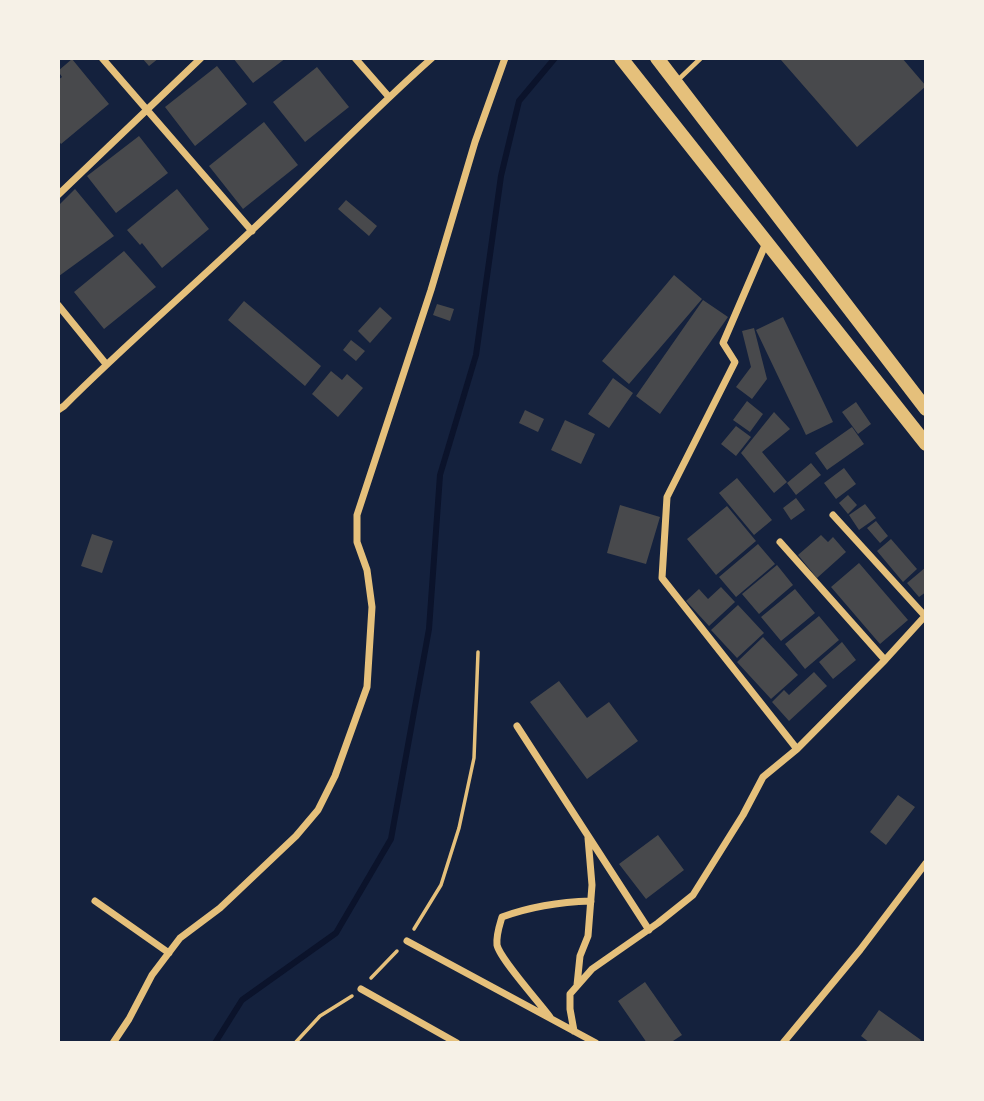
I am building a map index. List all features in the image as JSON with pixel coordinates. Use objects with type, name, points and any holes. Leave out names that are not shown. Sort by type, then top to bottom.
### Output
[{"type":"main road","points":[[621,58],[926,444]]},
{"type":"main road","points":[[657,58],[926,409]]},
{"type":"street","points":[[102,58],[252,231]]},
{"type":"street","points":[[58,195],[201,58]]},
{"type":"street","points":[[355,58],[388,97]]},
{"type":"street","points":[[58,410],[252,231],[388,97],[432,58]]},
{"type":"street","points":[[113,1043],[152,975],[180,938],[220,908],[296,836],[318,810],[335,776],[368,687],[372,607],[367,570],[357,542],[357,515],[431,290],[475,142],[505,58]]},
{"type":"street","points":[[767,243],[723,343],[736,362],[667,496],[662,578],[797,749]]},
{"type":"street","points":[[58,305],[106,364]]},
{"type":"street","points":[[574,1031],[570,994],[592,969],[649,930],[693,895],[743,815],[763,776],[797,749],[925,616],[832,514]]},
{"type":"street","points":[[780,541],[885,660]]},
{"type":"street","points":[[517,726],[649,930]]},
{"type":"street","points":[[577,986],[580,956],[588,936],[591,901],[587,834]]},
{"type":"street","points":[[783,1043],[860,950],[926,863]]},
{"type":"street","points":[[95,901],[169,953]]},
{"type":"street","points":[[552,1020],[498,948],[497,934],[502,917],[525,908],[557,902],[591,901]]},
{"type":"street","points":[[407,941],[594,1042]]},
{"type":"street","points":[[361,989],[457,1043]]},
{"type":"lane","points":[[676,82],[701,58]]},
{"type":"path","points":[[295,1043],[320,1016],[361,989],[407,941],[441,885],[459,828],[474,758],[478,652]]},
{"type":"building","points":[[142,58],[159,58],[149,66]]},
{"type":"building","points":[[233,58],[286,58],[253,83]]},
{"type":"building","points":[[902,58],[926,86],[857,147],[781,60]]},
{"type":"building","points":[[72,59],[109,104],[61,144],[58,140],[58,80],[62,77],[58,71]]},
{"type":"building","points":[[217,66],[247,104],[195,146],[165,107]]},
{"type":"building","points":[[317,67],[349,107],[305,142],[273,102]]},
{"type":"building","points":[[264,122],[298,165],[243,209],[209,166]]},
{"type":"building","points":[[139,136],[168,173],[116,213],[87,176]]},
{"type":"building","points":[[75,189],[114,236],[59,276],[58,206]]},
{"type":"building","points":[[177,189],[209,229],[162,268],[142,243],[140,245],[127,230]]},
{"type":"building","points":[[346,200],[377,226],[369,236],[338,209]]},
{"type":"building","points":[[124,251],[156,287],[104,329],[74,292]]},
{"type":"building","points":[[674,275],[702,299],[629,384],[602,361]]},
{"type":"building","points":[[703,300],[728,317],[660,414],[636,396]]},
{"type":"building","points":[[244,301],[321,366],[305,386],[228,320]]},
{"type":"building","points":[[437,304],[454,309],[450,321],[433,315]]},
{"type":"building","points":[[380,307],[392,318],[370,343],[358,331]]},
{"type":"building","points":[[783,317],[833,422],[806,435],[756,330]]},
{"type":"building","points":[[754,328],[767,379],[752,399],[736,387],[751,367],[742,331]]},
{"type":"building","points":[[351,340],[365,351],[356,361],[343,350]]},
{"type":"building","points":[[331,371],[342,380],[347,374],[363,388],[338,417],[312,394]]},
{"type":"building","points":[[613,378],[633,393],[609,428],[588,414]]},
{"type":"building","points":[[747,401],[763,414],[750,432],[733,420]]},
{"type":"building","points":[[856,402],[871,424],[858,434],[842,412]]},
{"type":"building","points":[[525,410],[544,419],[538,432],[519,423]]},
{"type":"building","points":[[774,412],[790,429],[762,452],[787,482],[774,493],[741,453]]},
{"type":"building","points":[[565,420],[595,434],[581,464],[551,450]]},
{"type":"building","points":[[736,426],[751,437],[736,456],[721,444]]},
{"type":"building","points":[[852,427],[864,444],[827,470],[815,453]]},
{"type":"building","points":[[811,463],[821,475],[796,495],[787,483]]},
{"type":"building","points":[[844,468],[856,484],[836,499],[824,483]]},
{"type":"building","points":[[737,478],[772,520],[754,535],[719,493]]},
{"type":"building","points":[[848,495],[857,505],[848,514],[839,503]]},
{"type":"building","points":[[796,498],[805,510],[791,520],[783,508]]},
{"type":"building","points":[[865,504],[876,518],[859,530],[849,515]]},
{"type":"building","points":[[620,505],[660,517],[646,564],[607,553]]},
{"type":"building","points":[[727,506],[756,541],[716,575],[687,539]]},
{"type":"building","points":[[876,521],[888,536],[880,543],[867,528]]},
{"type":"building","points":[[92,534],[113,541],[102,573],[81,566]]},
{"type":"building","points":[[821,535],[828,542],[833,537],[846,552],[817,578],[798,555]]},
{"type":"building","points":[[891,539],[917,569],[903,582],[877,551]]},
{"type":"building","points":[[758,544],[775,564],[736,597],[719,577]]},
{"type":"building","points":[[859,563],[908,620],[880,644],[831,587]]},
{"type":"building","points":[[777,565],[793,585],[759,614],[742,594]]},
{"type":"building","points":[[926,567],[926,592],[919,597],[907,583]]},
{"type":"building","points":[[721,587],[735,602],[709,626],[686,601],[699,589],[708,599]]},
{"type":"building","points":[[795,589],[815,613],[781,641],[761,617]]},
{"type":"building","points":[[738,605],[764,633],[737,658],[711,630]]},
{"type":"building","points":[[819,616],[839,640],[805,669],[785,644]]},
{"type":"building","points":[[763,637],[798,675],[771,699],[737,662]]},
{"type":"building","points":[[842,642],[856,660],[833,679],[819,662]]},
{"type":"building","points":[[814,672],[827,686],[789,721],[772,702],[784,690],[789,695]]},
{"type":"building","points":[[559,681],[587,718],[609,702],[638,741],[587,779],[530,702]]},
{"type":"building","points":[[898,795],[915,807],[886,845],[870,832]]},
{"type":"building","points":[[658,835],[684,870],[646,899],[619,864]]},
{"type":"building","points":[[645,982],[682,1035],[670,1043],[647,1043],[618,1001]]},
{"type":"building","points":[[879,1010],[921,1040],[918,1043],[870,1043],[861,1036]]},
{"type":"waterway","points":[[215,1043],[242,1000],[336,933],[391,839],[429,629],[440,475],[476,355],[501,176],[519,101],[555,58]]}]
